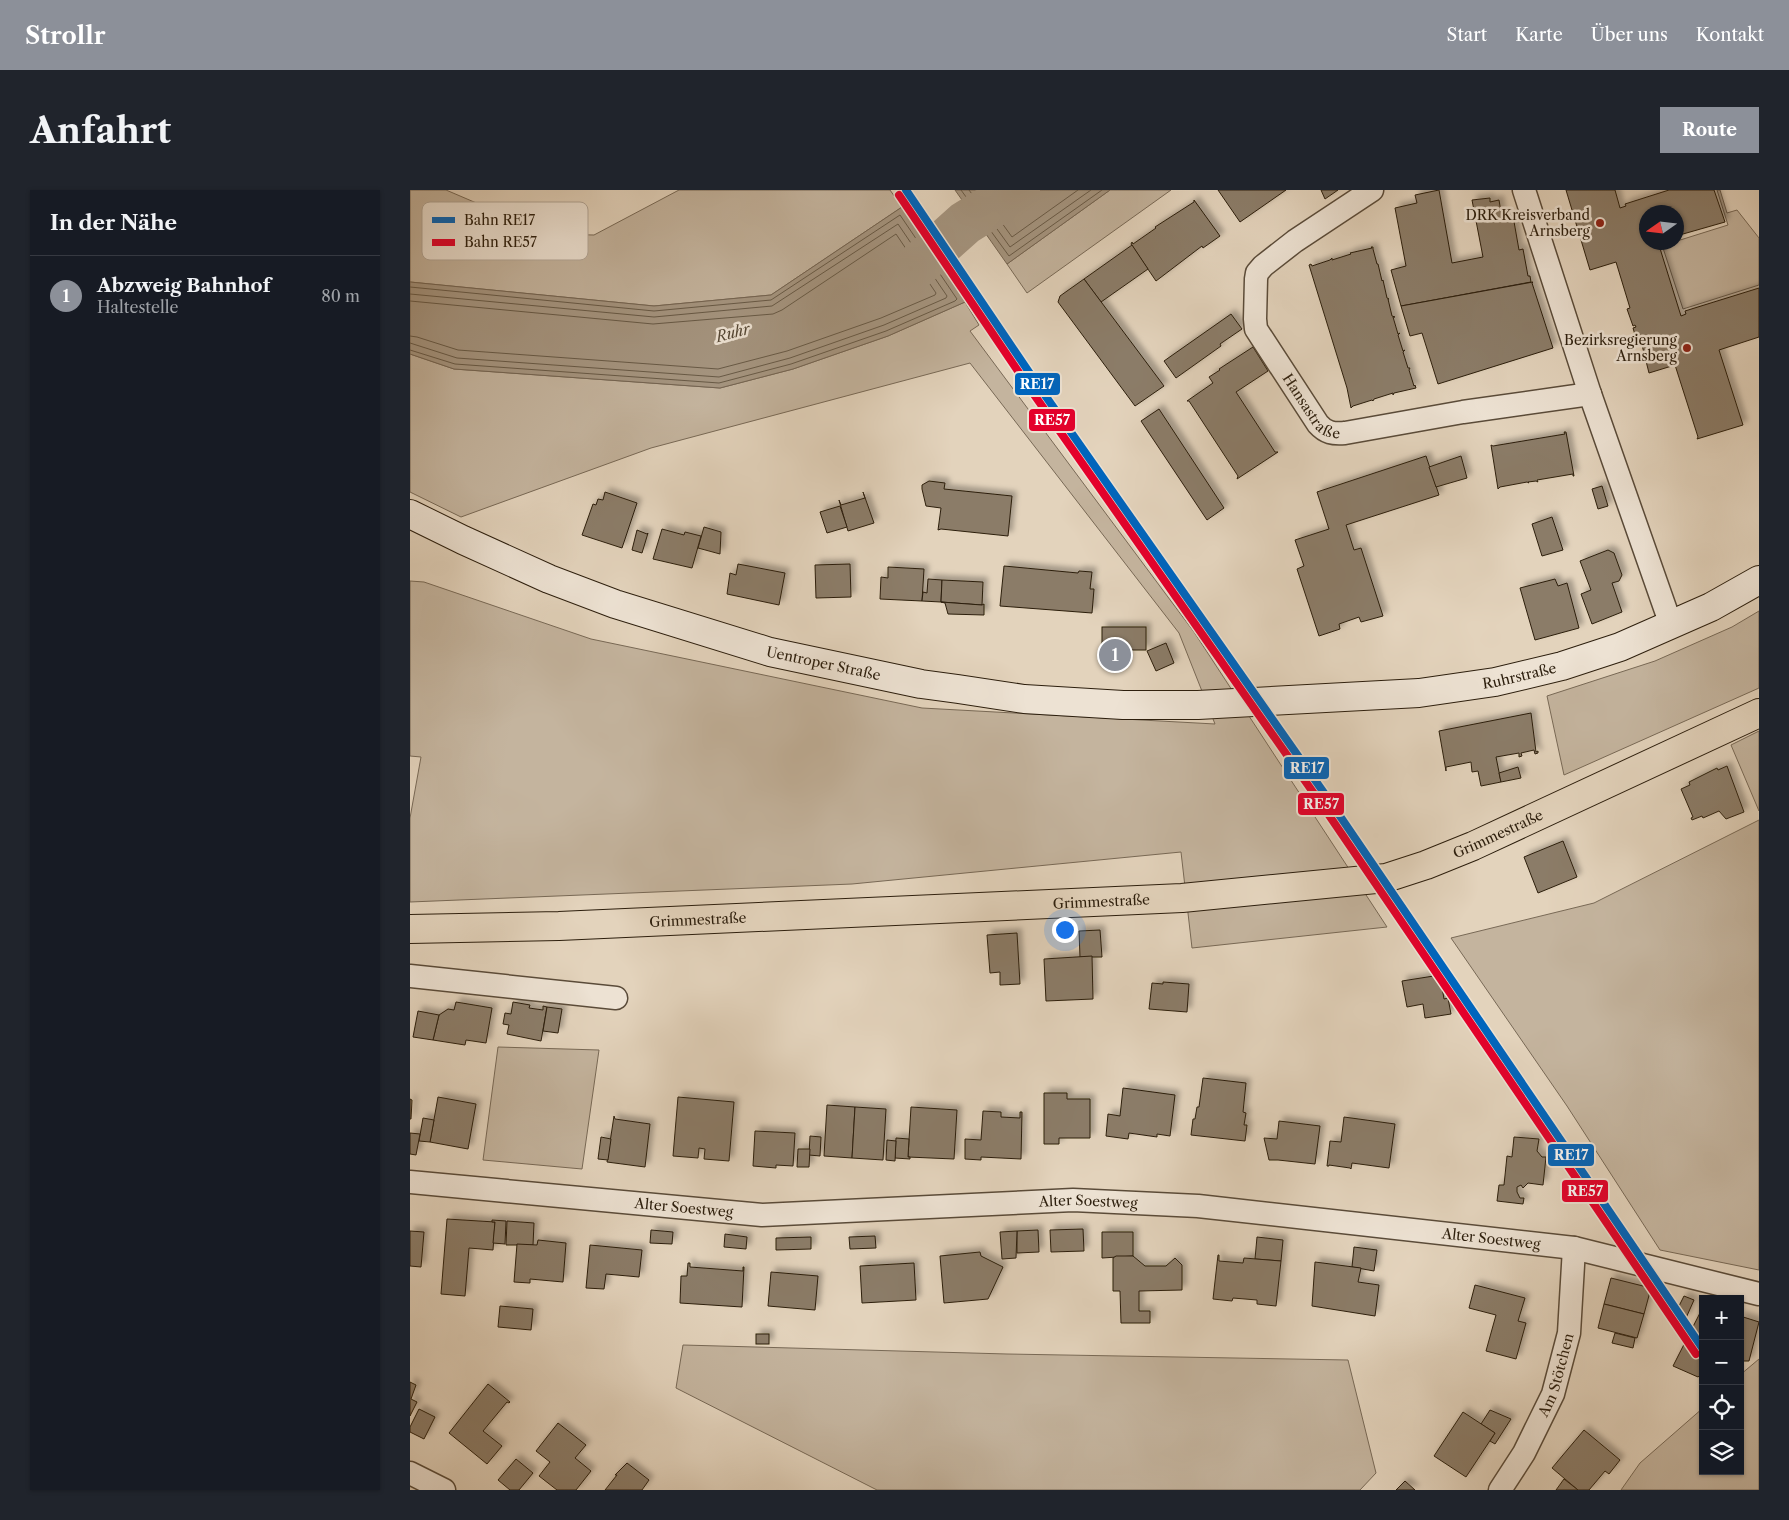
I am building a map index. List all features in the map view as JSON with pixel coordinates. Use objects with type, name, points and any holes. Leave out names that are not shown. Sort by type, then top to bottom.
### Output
[{"type":"main road","name":"Uentroper Straße","points":[[410,514],[549,579],[615,604],[770,652],[921,684],[1024,699],[1123,705],[1198,705],[1261,702]]},
{"type":"main road","name":"Ruhrstraße","points":[[1261,702],[1419,693],[1495,682],[1562,666],[1620,647],[1671,625],[1719,603],[1759,580]]},
{"type":"main road","name":"Grimmestraße","points":[[410,929],[587,925],[1182,898],[1386,878],[1426,865],[1473,846],[1759,713]]},
{"type":"street","name":"Hansastraße","points":[[1372,190],[1295,241],[1263,266],[1256,279],[1256,329],[1318,424],[1324,430],[1333,434],[1345,433],[1464,412],[1590,394]]},
{"type":"street","points":[[1524,190],[1590,394],[1671,625]]},
{"type":"street","points":[[410,976],[616,998]]},
{"type":"street","name":"Alter Soestweg","points":[[410,1182],[762,1215],[1073,1200],[1198,1206],[1574,1248],[1759,1294]]},
{"type":"street","name":"Am Stötchen","points":[[1500,1490],[1524,1453],[1553,1394],[1569,1333],[1574,1248]]},
{"type":"street","points":[[410,1473],[444,1490]]},
{"type":"shaded area","points":[[410,190],[446,190],[474,202],[422,202],[422,260],[588,260],[588,235],[594,235],[679,190],[890,190],[902,207],[771,295],[654,306],[410,282]]},
{"type":"shaded area","points":[[1110,190],[1171,190],[1027,293],[1007,264]]},
{"type":"shaded area","points":[[1717,190],[1720,190],[1727,213],[1737,210],[1759,238],[1759,285],[1683,309],[1664,250],[1684,250],[1684,239],[1728,225]]},
{"type":"shaded area","points":[[965,302],[979,325],[970,331],[1194,632],[1387,927],[1192,948],[1181,852],[852,884],[410,902],[410,818],[421,757],[410,756],[410,581],[424,582],[591,639],[922,708],[1215,724],[1179,633],[970,363],[651,448],[461,517],[410,492],[410,354],[454,369],[720,388],[793,369],[888,336]]},
{"type":"shaded area","points":[[1759,611],[1759,688],[1564,775],[1547,696],[1655,661],[1732,627]]},
{"type":"shaded area","points":[[1759,731],[1759,811],[1731,745]]},
{"type":"shaded area","points":[[1759,820],[1759,1270],[1660,1250],[1567,1106],[1451,938],[1594,903]]},
{"type":"shaded area","points":[[498,1047],[599,1050],[582,1169],[483,1160]]},
{"type":"shaded area","points":[[683,1345],[1007,1354],[1348,1360],[1376,1473],[1360,1490],[877,1490],[676,1388]]},
{"type":"shaded area","points":[[1759,1359],[1759,1490],[1621,1490],[1640,1463],[1699,1411],[1699,1475],[1744,1475],[1744,1372]]},
{"type":"water","points":[[955,190],[1110,190],[1007,264]]},
{"type":"water","points":[[902,207],[965,302],[888,336],[793,369],[720,388],[454,369],[410,354],[410,282],[654,306],[771,295]]},
{"type":"building","points":[[1218,190],[1286,190],[1240,222]]},
{"type":"building","points":[[1321,190],[1338,190],[1325,199]]},
{"type":"building","points":[[1439,190],[1452,263],[1483,257],[1472,200],[1490,198],[1490,202],[1499,200],[1502,218],[1513,216],[1519,250],[1523,249],[1528,276],[1530,276],[1531,282],[1401,306],[1391,270],[1406,266],[1395,208],[1417,203],[1415,195]]},
{"type":"building","points":[[1566,190],[1615,190],[1620,208],[1626,206],[1625,204],[1669,190],[1714,190],[1725,222],[1684,234],[1684,205],[1639,205],[1639,250],[1660,250],[1681,316],[1686,314],[1685,311],[1759,288],[1759,337],[1719,350],[1743,425],[1697,439],[1698,437],[1675,365],[1649,373],[1642,345],[1638,345],[1633,328],[1636,327],[1635,325],[1633,326],[1627,309],[1630,308],[1616,262],[1590,270]]},
{"type":"building","points":[[1194,200],[1220,236],[1203,248],[1202,246],[1156,281],[1131,244],[1194,202]]},
{"type":"building","points":[[1132,245],[1148,269],[1101,302],[1084,279]]},
{"type":"building","points":[[1373,247],[1387,298],[1389,299],[1392,316],[1395,317],[1393,317],[1398,334],[1400,333],[1398,335],[1403,351],[1405,350],[1403,352],[1416,388],[1394,393],[1393,395],[1393,393],[1351,408],[1347,388],[1309,265],[1311,264],[1312,266]]},
{"type":"building","points":[[1084,279],[1164,386],[1135,406],[1058,302],[1060,296]]},
{"type":"building","points":[[1533,282],[1553,348],[1438,384],[1422,333],[1410,336],[1401,306]]},
{"type":"building","points":[[1231,314],[1242,329],[1176,378],[1164,361]]},
{"type":"building","points":[[1253,347],[1268,371],[1236,392],[1275,452],[1278,452],[1237,479],[1238,476],[1189,401],[1187,401],[1213,383],[1209,377]]},
{"type":"building","points":[[1159,409],[1224,508],[1207,520],[1141,421]]},
{"type":"building","points":[[1564,432],[1566,432],[1574,476],[1573,474],[1537,480],[1538,482],[1527,482],[1498,489],[1491,445],[1565,434]]},
{"type":"building","points":[[1426,456],[1439,495],[1346,525],[1354,550],[1361,548],[1383,616],[1361,622],[1359,617],[1339,624],[1340,629],[1319,636],[1297,569],[1304,566],[1295,540],[1329,529],[1317,492]]},
{"type":"building","points":[[1461,456],[1467,478],[1436,487],[1429,467]]},
{"type":"building","points":[[929,481],[945,483],[944,489],[1012,496],[1008,536],[938,530],[941,508],[926,506],[922,489],[922,485]]},
{"type":"building","points":[[1602,486],[1608,506],[1598,509],[1592,489]]},
{"type":"building","points":[[605,492],[637,503],[622,548],[582,535],[593,504],[596,505],[598,499],[603,500]]},
{"type":"building","points":[[863,492],[874,523],[848,531],[839,500],[841,505],[865,498]]},
{"type":"building","points":[[840,506],[847,527],[827,533],[820,512]]},
{"type":"building","points":[[1552,517],[1563,550],[1542,556],[1532,524]]},
{"type":"building","points":[[704,527],[721,532],[720,554],[698,548]]},
{"type":"building","points":[[662,529],[684,535],[685,532],[701,536],[692,568],[653,559]]},
{"type":"building","points":[[637,530],[648,533],[642,553],[632,550]]},
{"type":"building","points":[[1608,550],[1614,553],[1622,575],[1619,581],[1612,583],[1622,612],[1592,624],[1581,594],[1591,590],[1580,561]]},
{"type":"building","points":[[738,564],[785,573],[779,605],[727,594],[730,573],[736,575]]},
{"type":"building","points":[[850,564],[851,597],[816,598],[815,565]]},
{"type":"building","points":[[1004,566],[1078,573],[1079,571],[1092,572],[1090,589],[1094,589],[1092,613],[1000,606]]},
{"type":"building","points":[[888,567],[924,569],[922,601],[880,599],[881,577],[888,578]]},
{"type":"building","points":[[928,579],[942,580],[941,602],[922,601],[923,592],[927,593]]},
{"type":"building","points":[[1555,579],[1558,586],[1567,583],[1579,628],[1535,640],[1520,588]]},
{"type":"building","points":[[942,580],[983,582],[982,605],[941,602]]},
{"type":"building","points":[[941,602],[984,604],[984,615],[948,614],[945,603]]},
{"type":"building","points":[[1102,627],[1146,627],[1146,650],[1102,650]]},
{"type":"building","points":[[1166,643],[1174,663],[1156,671],[1147,651]]},
{"type":"building","points":[[1531,713],[1536,752],[1538,751],[1538,753],[1535,754],[1534,750],[1521,753],[1522,756],[1519,757],[1519,753],[1496,757],[1501,782],[1481,786],[1478,771],[1472,772],[1471,762],[1446,767],[1446,771],[1439,731]]},
{"type":"building","points":[[1727,766],[1744,812],[1726,819],[1719,811],[1703,818],[1702,816],[1692,820],[1691,818],[1693,817],[1681,789],[1690,785],[1689,782],[1717,768],[1718,770]]},
{"type":"building","points":[[1518,767],[1521,778],[1501,782],[1499,773]]},
{"type":"building","points":[[1563,841],[1577,877],[1538,893],[1524,857]]},
{"type":"building","points":[[1100,930],[1102,957],[1080,957],[1079,931]]},
{"type":"building","points":[[1017,933],[1020,984],[1000,985],[1000,972],[990,973],[987,935]]},
{"type":"building","points":[[1092,956],[1093,999],[1046,1001],[1044,959]]},
{"type":"building","points":[[1440,975],[1444,999],[1448,998],[1451,1014],[1425,1018],[1423,1004],[1407,1007],[1402,981]]},
{"type":"building","points":[[1163,982],[1189,984],[1187,1012],[1149,1009],[1152,983],[1163,984]]},
{"type":"building","points":[[456,1002],[492,1008],[486,1043],[466,1040],[465,1045],[433,1040],[439,1015],[448,1009],[454,1010]]},
{"type":"building","points":[[513,1002],[530,1005],[529,1008],[543,1010],[543,1006],[547,1007],[541,1041],[507,1034],[509,1025],[503,1024],[505,1013],[511,1014]]},
{"type":"building","points":[[547,1007],[562,1009],[558,1033],[543,1031]]},
{"type":"building","points":[[418,1011],[439,1015],[433,1040],[413,1037]]},
{"type":"building","points":[[1203,1078],[1246,1083],[1243,1112],[1246,1113],[1244,1125],[1247,1125],[1245,1141],[1191,1135],[1193,1119],[1195,1119],[1197,1107],[1199,1107]]},
{"type":"building","points":[[1123,1088],[1175,1095],[1170,1136],[1157,1134],[1157,1137],[1129,1133],[1128,1139],[1106,1136],[1108,1114],[1120,1116]]},
{"type":"building","points":[[1044,1093],[1067,1093],[1067,1099],[1090,1099],[1090,1138],[1059,1138],[1059,1144],[1044,1144]]},
{"type":"building","points":[[438,1097],[476,1104],[468,1149],[430,1142]]},
{"type":"building","points":[[678,1097],[734,1102],[729,1161],[704,1159],[705,1149],[699,1148],[698,1158],[673,1156]]},
{"type":"building","points":[[410,1099],[412,1100],[411,1119],[410,1119]]},
{"type":"building","points":[[827,1105],[855,1107],[852,1158],[824,1156]]},
{"type":"building","points":[[855,1107],[886,1109],[883,1160],[852,1158]]},
{"type":"building","points":[[911,1107],[957,1110],[954,1159],[908,1157]]},
{"type":"building","points":[[983,1111],[1001,1112],[1001,1117],[1020,1118],[1020,1112],[1022,1112],[1021,1159],[981,1157],[981,1160],[965,1159],[965,1139],[981,1140]]},
{"type":"building","points":[[614,1116],[615,1119],[650,1124],[645,1167],[607,1162]]},
{"type":"building","points":[[1344,1117],[1395,1124],[1389,1168],[1352,1163],[1351,1169],[1327,1166],[1330,1141],[1341,1142]]},
{"type":"building","points":[[423,1118],[434,1120],[430,1142],[419,1141]]},
{"type":"building","points":[[1279,1121],[1320,1126],[1315,1164],[1269,1160],[1264,1138],[1277,1139]]},
{"type":"building","points":[[755,1131],[795,1133],[793,1166],[776,1165],[776,1168],[753,1166]]},
{"type":"building","points":[[410,1133],[420,1134],[416,1155],[410,1154]]},
{"type":"building","points":[[810,1136],[821,1137],[820,1156],[809,1155]]},
{"type":"building","points":[[601,1137],[611,1139],[608,1160],[598,1159]]},
{"type":"building","points":[[1514,1137],[1539,1139],[1537,1151],[1542,1157],[1546,1157],[1543,1185],[1528,1183],[1523,1188],[1521,1185],[1517,1187],[1520,1198],[1524,1198],[1523,1204],[1497,1201],[1499,1185],[1504,1185],[1507,1156],[1512,1157]]},
{"type":"building","points":[[896,1138],[909,1139],[908,1157],[910,1159],[895,1158]]},
{"type":"building","points":[[887,1140],[896,1141],[895,1161],[886,1160]]},
{"type":"building","points":[[798,1149],[810,1149],[809,1167],[797,1167]]},
{"type":"building","points":[[447,1219],[495,1222],[493,1250],[469,1248],[465,1296],[441,1294]]},
{"type":"building","points":[[492,1220],[506,1221],[505,1244],[493,1243],[495,1222],[492,1222]]},
{"type":"building","points":[[507,1221],[534,1223],[533,1245],[506,1245]]},
{"type":"building","points":[[1083,1229],[1084,1251],[1051,1252],[1050,1230]]},
{"type":"building","points":[[651,1230],[673,1232],[672,1244],[650,1243]]},
{"type":"building","points":[[1038,1230],[1039,1252],[1017,1253],[1017,1231]]},
{"type":"building","points":[[410,1231],[424,1232],[421,1267],[410,1266]]},
{"type":"building","points":[[1017,1231],[1016,1258],[1002,1259],[1000,1232]]},
{"type":"building","points":[[1102,1232],[1133,1232],[1133,1256],[1102,1258]]},
{"type":"building","points":[[725,1234],[747,1237],[746,1249],[724,1247]]},
{"type":"building","points":[[875,1236],[876,1248],[850,1249],[849,1237]]},
{"type":"building","points":[[811,1237],[811,1249],[776,1250],[776,1238]]},
{"type":"building","points":[[1257,1237],[1283,1240],[1281,1261],[1255,1259]]},
{"type":"building","points":[[538,1240],[566,1243],[563,1282],[530,1279],[530,1283],[514,1282],[517,1244],[537,1245]]},
{"type":"building","points":[[590,1245],[642,1250],[639,1277],[606,1274],[604,1289],[586,1288]]},
{"type":"building","points":[[1354,1247],[1377,1250],[1374,1271],[1352,1267]]},
{"type":"building","points":[[980,1252],[981,1256],[1003,1267],[988,1299],[944,1303],[940,1256]]},
{"type":"building","points":[[1218,1255],[1219,1261],[1243,1263],[1244,1258],[1281,1261],[1276,1306],[1257,1304],[1257,1300],[1233,1298],[1232,1301],[1213,1299]]},
{"type":"building","points":[[1116,1256],[1133,1256],[1145,1266],[1166,1266],[1175,1258],[1182,1265],[1182,1290],[1139,1291],[1139,1311],[1150,1311],[1150,1323],[1121,1323],[1120,1291],[1113,1291],[1113,1258]]},
{"type":"building","points":[[1315,1262],[1361,1268],[1358,1282],[1379,1285],[1375,1316],[1312,1306]]},
{"type":"building","points":[[688,1263],[690,1263],[690,1267],[743,1271],[744,1267],[742,1307],[680,1303],[681,1276],[687,1276]]},
{"type":"building","points":[[914,1263],[916,1300],[862,1303],[860,1266]]},
{"type":"building","points":[[771,1272],[818,1276],[815,1310],[768,1306]]},
{"type":"building","points":[[1611,1278],[1651,1288],[1644,1314],[1604,1304]]},
{"type":"building","points":[[1475,1285],[1525,1298],[1518,1321],[1526,1323],[1516,1359],[1486,1351],[1496,1315],[1469,1308]]},
{"type":"building","points":[[1684,1296],[1694,1300],[1686,1318],[1675,1314]]},
{"type":"building","points":[[1604,1304],[1644,1314],[1637,1338],[1598,1328]]},
{"type":"building","points":[[500,1306],[533,1309],[531,1330],[498,1327]]},
{"type":"building","points":[[1699,1315],[1699,1376],[1673,1366]]},
{"type":"building","points":[[1744,1317],[1759,1322],[1749,1361],[1744,1361]]},
{"type":"building","points":[[1615,1333],[1635,1338],[1633,1348],[1612,1343]]},
{"type":"building","points":[[756,1334],[769,1334],[769,1344],[756,1344]]},
{"type":"building","points":[[410,1382],[416,1385],[411,1399],[417,1402],[410,1416]]},
{"type":"building","points":[[488,1384],[510,1402],[507,1402],[483,1431],[502,1446],[487,1464],[449,1433]]},
{"type":"building","points":[[419,1409],[435,1417],[424,1439],[410,1432],[410,1427]]},
{"type":"building","points":[[1490,1410],[1511,1419],[1495,1444],[1490,1441],[1495,1433],[1481,1424]]},
{"type":"building","points":[[1463,1412],[1495,1433],[1466,1477],[1434,1456]]},
{"type":"building","points":[[558,1423],[586,1445],[575,1458],[591,1471],[576,1490],[557,1490],[539,1476],[550,1462],[536,1451]]},
{"type":"building","points":[[1584,1430],[1620,1460],[1609,1474],[1605,1471],[1589,1490],[1578,1490],[1552,1468]]},
{"type":"building","points":[[516,1459],[533,1473],[519,1490],[510,1490],[498,1480]]},
{"type":"building","points":[[627,1463],[649,1480],[642,1490],[605,1490],[617,1475],[615,1475]]},
{"type":"building","points":[[1564,1479],[1578,1490],[1556,1490]]},
{"type":"building","points":[[1405,1481],[1415,1490],[1396,1490]]},
{"type":"waterway","name":"Ruhr","points":[[885,288],[897,284],[965,223],[1018,190]]},
{"type":"rail line","name":"RE17","points":[[906,190],[1035,381],[1329,800],[1699,1343]]},
{"type":"rail line","name":"RE57","points":[[899,195],[1028,386],[1322,805],[1696,1354]]},
{"type":"place","name":"DRK Kreisverband Arnsberg","points":[[1600,223]]},
{"type":"place","name":"Bezirksregierung Arnsberg","points":[[1687,348]]},
{"type":"place","name":"Abzweig Bahnhof","points":[[1115,655]]}]
